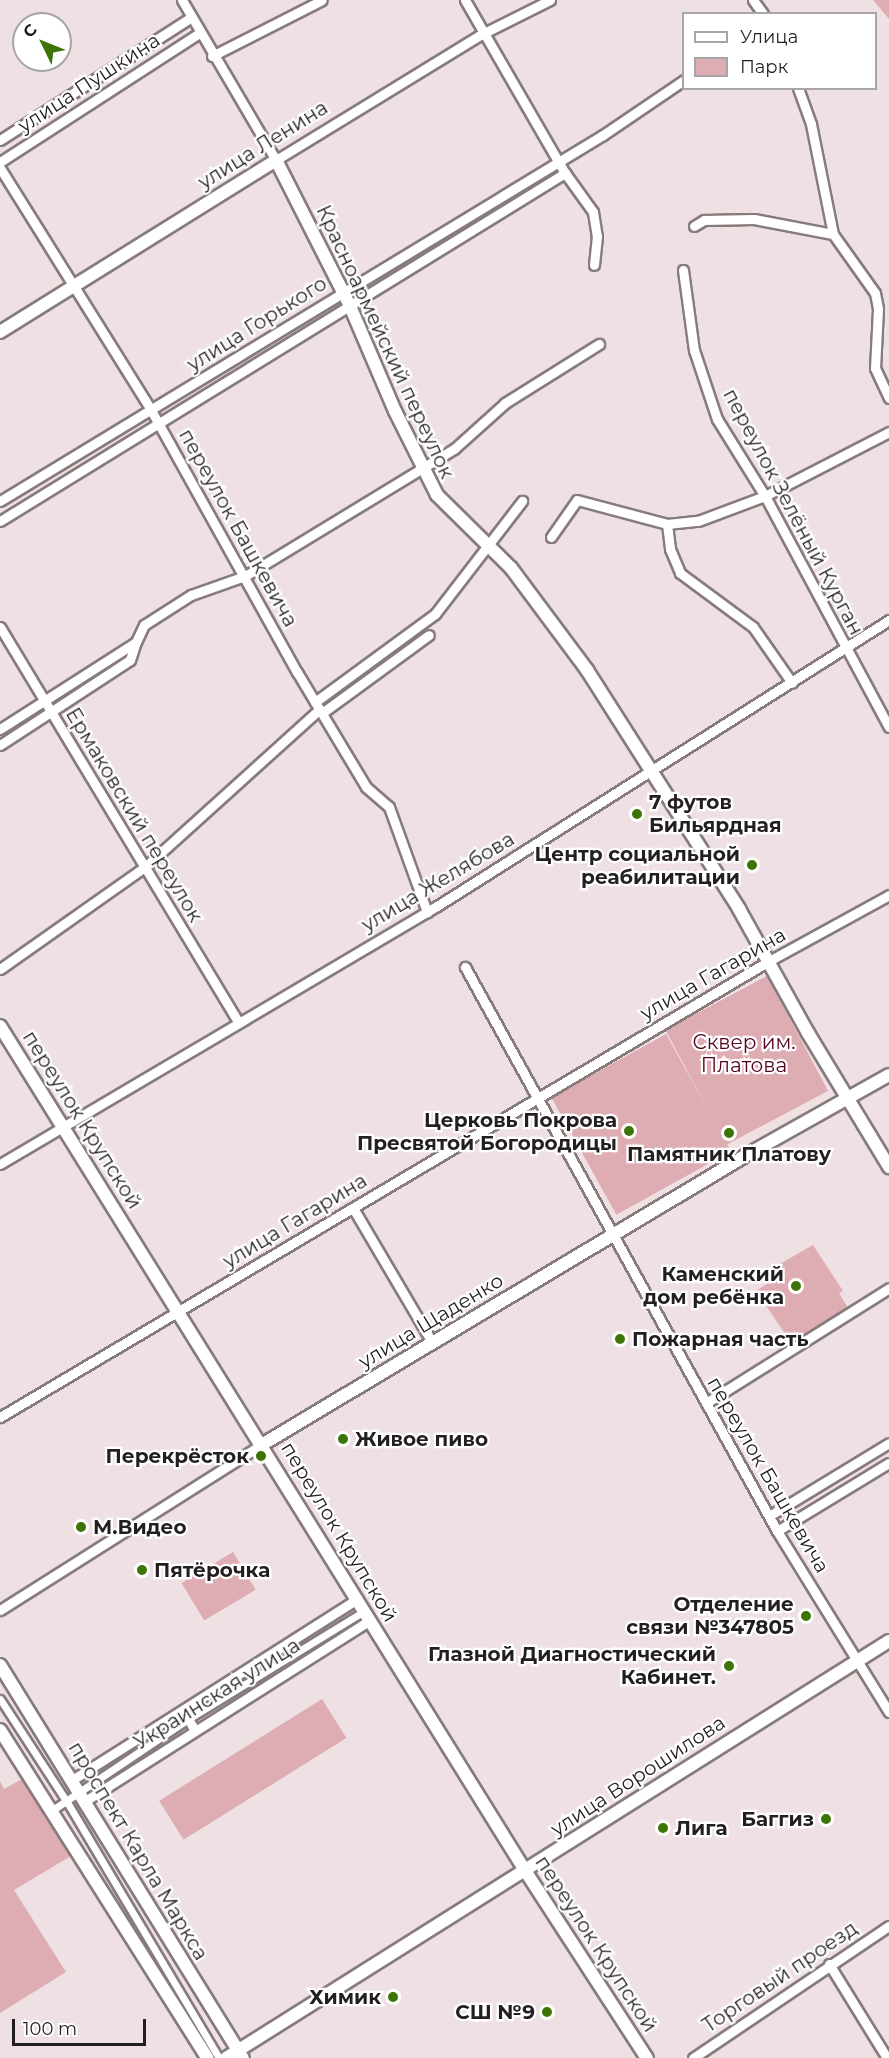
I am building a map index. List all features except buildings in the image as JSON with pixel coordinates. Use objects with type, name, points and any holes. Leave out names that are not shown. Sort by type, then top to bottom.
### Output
[{"type":"street","name":"Красноармейский переулок","points":[[182,0],[198,33],[276,160],[350,306],[422,468],[437,495],[487,543],[553,620],[652,769],[769,961],[846,1100],[889,1167]]},
{"type":"street","points":[[212,56],[322,0]]},
{"type":"street","points":[[465,0],[482,34],[565,173],[595,217],[594,265]]},
{"type":"street","name":"улица Ленина","points":[[0,332],[482,34],[550,0]]},
{"type":"street","name":"улица Пушкина","points":[[0,140],[190,18]]},
{"type":"street","name":"улица Пушкина","points":[[0,162],[198,33]]},
{"type":"street","name":"улица Горького","points":[[0,501],[559,162],[682,81]]},
{"type":"street","points":[[799,90],[810,124],[833,234],[874,293],[874,368],[889,398]]},
{"type":"street","name":"переулок Башкевича","points":[[0,168],[72,287],[152,410],[319,708],[366,787],[389,807],[428,912]]},
{"type":"street","name":"улица Горького","points":[[0,521],[160,425],[565,173]]},
{"type":"street","points":[[694,226],[704,220],[754,219],[833,234]]},
{"type":"street","name":"переулок Зелёный Курган","points":[[683,270],[694,350],[717,419],[765,496],[889,727]]},
{"type":"street","points":[[0,745],[130,660],[144,625],[191,595],[245,576],[422,468],[468,439],[505,403],[599,344]]},
{"type":"street","points":[[551,537],[577,500],[668,524],[698,521],[765,496],[889,432]]},
{"type":"street","points":[[0,969],[146,866],[319,708],[435,614],[487,543],[522,501]]},
{"type":"street","points":[[668,524],[670,549],[680,573],[753,627],[792,683]]},
{"type":"street","name":"улица Желябова","points":[[0,1164],[238,1021],[428,912],[889,620]]},
{"type":"street","name":"Ермаковский переулок","points":[[0,627],[238,1021]]},
{"type":"street","points":[[319,708],[429,635]]},
{"type":"street","points":[[0,729],[136,642]]},
{"type":"street","name":"улица Гагарина","points":[[0,1417],[769,961],[889,895]]},
{"type":"street","name":"переулок Башкевича","points":[[465,967],[777,1531],[889,1712]]},
{"type":"street","name":"переулок Крупской","points":[[0,1026],[263,1444],[526,1872],[647,2058]]},
{"type":"street","name":"улица Щаденко","points":[[0,1610],[263,1444],[432,1342],[889,1075]]},
{"type":"street","points":[[353,1208],[432,1342]]},
{"type":"street","points":[[706,1403],[889,1288]]},
{"type":"street","points":[[769,1515],[889,1443]]},
{"type":"street","points":[[777,1531],[889,1463]]},
{"type":"street","name":"Украинская улица","points":[[78,1790],[185,1714],[357,1599]]},
{"type":"street","points":[[194,1729],[185,1714],[367,1615]]},
{"type":"street","name":"Украинская улица","points":[[78,1790],[194,1729],[367,1615]]},
{"type":"street","name":"улица Ворошилова","points":[[226,2058],[241,2054],[760,1719],[889,1641]]},
{"type":"street","name":"проспект Карла Маркса","points":[[0,1665],[241,2054]]},
{"type":"street","points":[[0,1699],[67,1802],[219,2058]]},
{"type":"street","points":[[0,1730],[207,2058]]},
{"type":"street","points":[[50,1812],[67,1802],[78,1790]]},
{"type":"street","name":"Торговый проезд","points":[[693,2058],[829,1964],[889,1926]]},
{"type":"street","points":[[829,1964],[887,2058]]},
{"type":"green space","points":[[873,0],[889,0],[889,19]]},
{"type":"green space","name":"Сквер им. Платова","points":[[767,976],[828,1091],[726,1145],[665,1030]]},
{"type":"green space","points":[[666,1034],[731,1151],[616,1215],[551,1098]]},
{"type":"green space","points":[[813,1245],[843,1291],[839,1293],[848,1308],[792,1344],[756,1291],[776,1278],[771,1269]]},
{"type":"green space","points":[[233,1552],[256,1590],[204,1621],[182,1583]]},
{"type":"green space","points":[[322,1699],[346,1738],[184,1840],[159,1801]]},
{"type":"green space","points":[[24,1778],[71,1856],[14,1890],[66,1972],[0,2013],[0,1781],[4,1789]]},
{"type":"place","name":"7 футов Бильярдная","points":[[637,814]]},
{"type":"place","name":"Центр социальной реабилитации","points":[[752,865]]},
{"type":"place","name":"Церковь Покрова Пресвятой Богородицы","points":[[629,1131]]},
{"type":"place","name":"Памятник Платову","points":[[729,1133]]},
{"type":"place","name":"Каменский дом ребёнка","points":[[796,1286]]},
{"type":"place","name":"Пожарная часть","points":[[620,1339]]},
{"type":"place","name":"Живое пиво","points":[[343,1439]]},
{"type":"place","name":"Перекрёсток","points":[[261,1456]]},
{"type":"place","name":"М.Видео","points":[[81,1527]]},
{"type":"place","name":"Пятёрочка","points":[[142,1570]]},
{"type":"place","name":"Отделение связи №347805","points":[[806,1616]]},
{"type":"place","name":"Глазной Диагностический Кабинет.","points":[[729,1666]]},
{"type":"place","name":"Баггиз","points":[[826,1819]]},
{"type":"place","name":"Лига","points":[[663,1828]]},
{"type":"place","name":"Химик","points":[[393,1997]]},
{"type":"place","name":"СШ №9","points":[[547,2012]]}]
